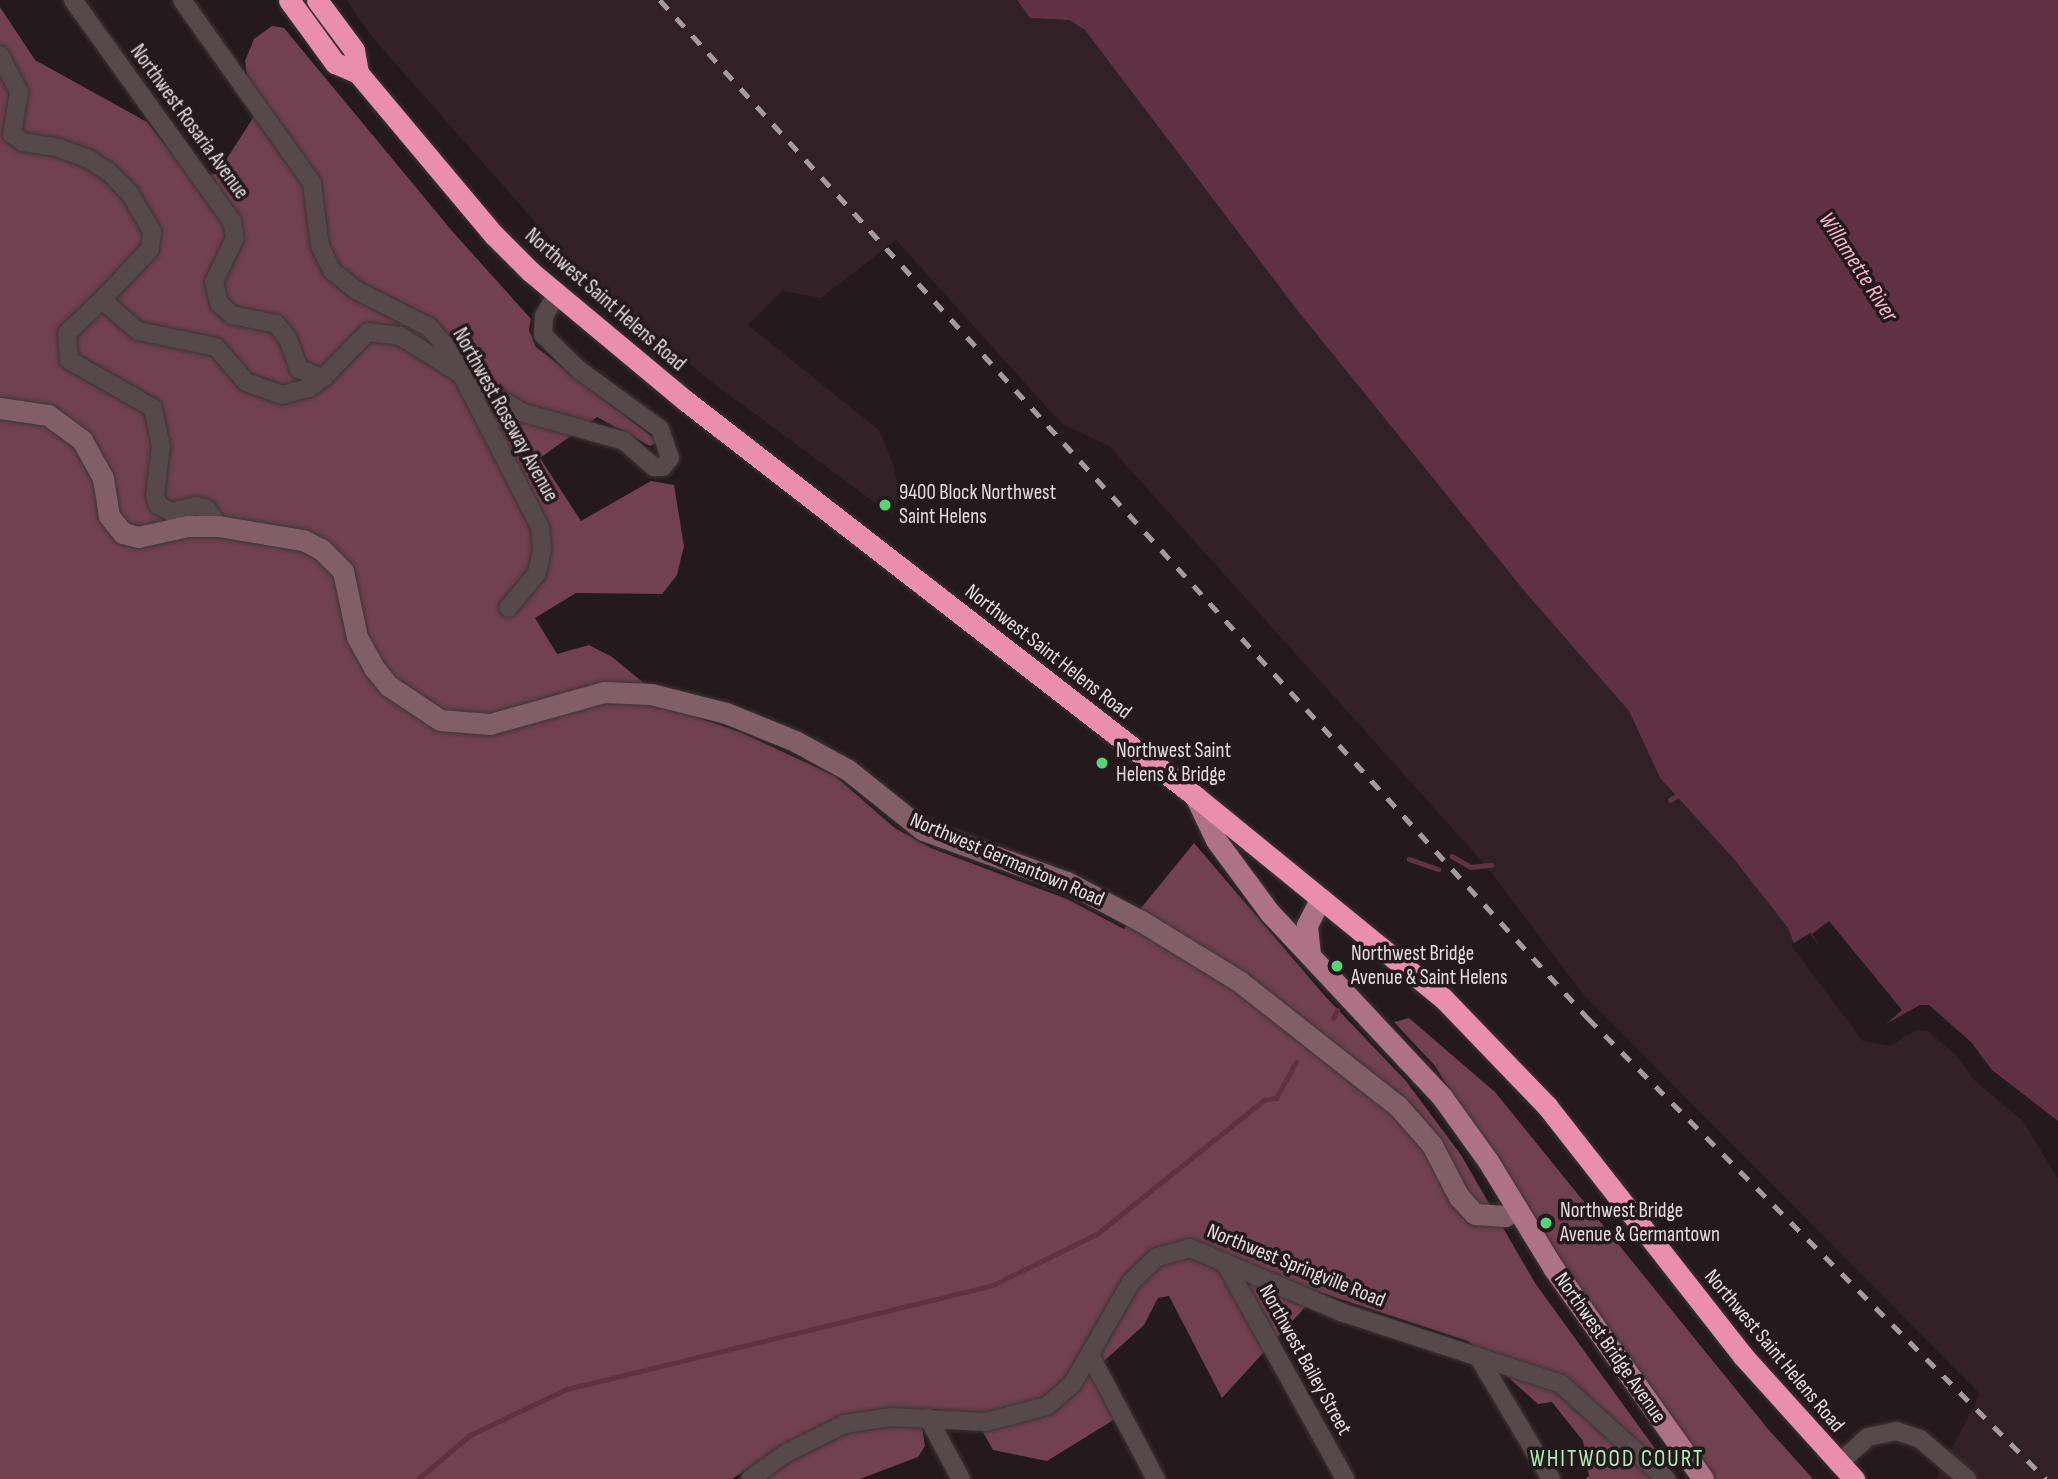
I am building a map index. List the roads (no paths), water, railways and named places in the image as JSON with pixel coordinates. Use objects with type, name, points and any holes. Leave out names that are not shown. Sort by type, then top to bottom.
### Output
[{"type":"highway","name":"Northwest Saint Helens Road","points":[[289,0],[335,63],[358,73],[494,235],[557,294],[696,409],[1195,796],[1443,998],[1547,1106],[1742,1356],[1854,1479]]},
{"type":"highway","name":"Northwest Saint Helens Road","points":[[317,0],[354,50],[358,73]]},
{"type":"main road","name":"Northwest Germantown Road","points":[[0,408],[48,415],[82,440],[103,478],[109,516],[123,533],[138,537],[188,526],[218,526],[303,540],[337,562],[348,586],[357,637],[375,669],[389,686],[440,720],[490,724],[604,692],[635,691],[689,703],[795,741],[848,770],[923,830],[1016,861],[1099,898],[1193,949],[1240,981],[1398,1106],[1432,1145],[1459,1197],[1475,1214],[1505,1216],[1517,1208]]},
{"type":"main road","name":"Northwest Bridge Avenue","points":[[1195,796],[1216,840],[1270,913],[1442,1097],[1517,1208],[1554,1269],[1703,1479]]},
{"type":"main road","points":[[1310,955],[1307,925],[1321,898]]},
{"type":"street","name":"Northwest Rosaria Avenue","points":[[73,0],[232,221],[235,238],[214,282],[219,303],[232,314],[276,324],[288,339],[299,369],[323,378]]},
{"type":"street","name":"Northwest Roseway Avenue","points":[[182,0],[312,183],[320,246],[332,271],[356,290],[429,327],[443,342],[465,381],[540,527],[542,550],[537,573],[508,608]]},
{"type":"street","points":[[0,55],[19,92],[12,134],[23,142],[59,148],[87,158],[110,173],[130,194],[152,232],[150,249],[67,333],[69,360],[153,408],[161,446],[156,500],[172,512],[197,506],[207,509],[218,526]]},
{"type":"street","points":[[102,300],[138,331],[216,347],[246,382],[271,394],[300,392],[323,378],[355,341],[375,330],[400,336],[465,381],[520,412],[624,441],[654,467],[668,464],[668,444],[660,429],[579,370],[546,339],[544,316],[557,294]]},
{"type":"street","name":"Northwest Springville Road","points":[[751,1479],[785,1454],[845,1424],[928,1418],[986,1422],[1047,1406],[1073,1383],[1091,1357],[1131,1282],[1157,1257],[1190,1248],[1342,1312],[1561,1384],[1666,1479]]},
{"type":"street","name":"Northwest Bailey Street","points":[[1225,1263],[1345,1479]]},
{"type":"street","points":[[1091,1357],[1156,1479]]},
{"type":"street","points":[[1479,1358],[1550,1479]]},
{"type":"street","points":[[928,1418],[961,1479]]},
{"type":"street","points":[[1838,1464],[1868,1437],[1896,1431],[1920,1440],[1968,1479]]},
{"type":"water","name":"Willamette River","points":[[1017,0],[2058,0],[2058,1176],[2028,1122],[1929,1028],[1920,1027],[1885,1045],[1797,951],[1788,928],[1733,858],[1660,778],[1629,711],[1526,593],[1298,311],[1085,30],[1069,20],[1030,18]]},
{"type":"waterway","points":[[1670,800],[1681,793]]},
{"type":"waterway","points":[[1452,856],[1471,867],[1491,865]]},
{"type":"waterway","points":[[1409,859],[1438,869]]},
{"type":"waterway","points":[[1333,1018],[1337,1010]]},
{"type":"waterway","points":[[418,1479],[470,1435],[567,1389],[993,1285],[1098,1233],[1264,1100],[1276,1098],[1296,1062]]},
{"type":"railway","points":[[660,0],[1588,1018],[2046,1479]]},
{"type":"place","name":"9400 Block Northwest Saint Helens","points":[[885,505]]},
{"type":"place","name":"Northwest Saint Helens & Bridge","points":[[1102,763]]},
{"type":"place","name":"Northwest Bridge Avenue & Saint Helens","points":[[1337,966]]},
{"type":"place","name":"Northwest Bridge Avenue & Germantown","points":[[1546,1223]]},
{"type":"district","name":"WHITWOOD COURT","points":[[1617,1459]]}]
